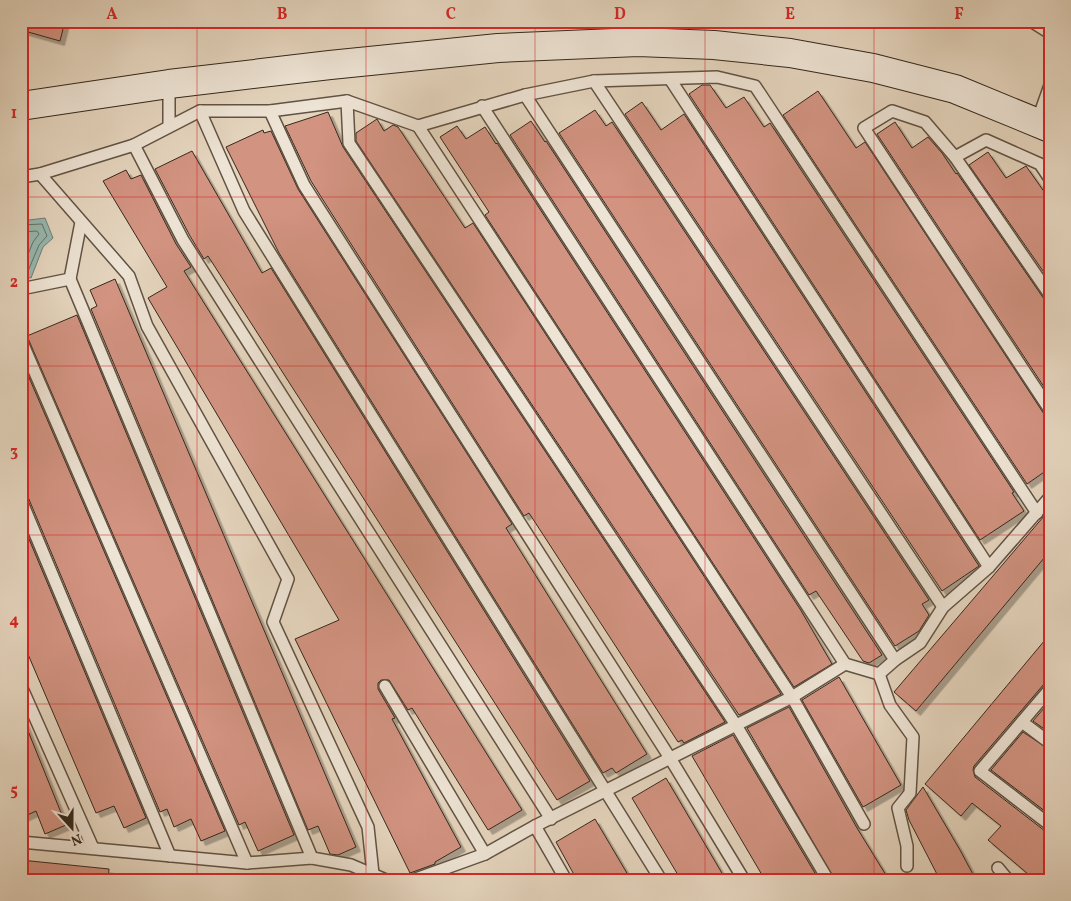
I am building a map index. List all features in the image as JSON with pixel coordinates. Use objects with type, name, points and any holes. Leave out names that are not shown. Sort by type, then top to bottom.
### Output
[{"type":"main road","points":[[21,106],[169,84],[330,65],[498,48],[638,42],[714,44],[790,53],[873,68],[955,89],[1044,125]]},
{"type":"lane","points":[[1031,21],[1050,33]]},
{"type":"lane","points":[[21,177],[40,174],[134,145],[200,111],[270,111],[347,101],[418,126],[482,106],[594,81],[717,77],[756,86],[1037,513]]},
{"type":"lane","points":[[670,79],[989,567]]},
{"type":"lane","points":[[594,81],[943,607]]},
{"type":"lane","points":[[169,84],[169,126]]},
{"type":"lane","points":[[1044,125],[1050,85]]},
{"type":"lane","points":[[526,95],[895,660]]},
{"type":"lane","points":[[347,101],[349,143],[736,725],[828,880]]},
{"type":"lane","points":[[482,106],[845,664],[879,674]]},
{"type":"lane","points":[[200,111],[244,211],[661,880]]},
{"type":"lane","points":[[270,111],[304,185],[670,758],[744,880]]},
{"type":"lane","points":[[1050,295],[954,157],[925,122],[892,111],[864,128],[1050,410]]},
{"type":"lane","points":[[418,126],[792,697],[864,824]]},
{"type":"lane","points":[[954,157],[986,140],[1040,164],[1050,178]]},
{"type":"lane","points":[[134,145],[183,240],[551,819]]},
{"type":"lane","points":[[40,174],[129,276],[147,326],[288,579],[273,622],[368,827],[373,874]]},
{"type":"lane","points":[[81,222],[70,279],[312,858]]},
{"type":"lane","points":[[21,289],[70,279]]},
{"type":"lane","points":[[21,340],[247,863]]},
{"type":"lane","points":[[879,674],[895,660],[920,643],[943,607],[989,567],[1050,497]]},
{"type":"lane","points":[[21,500],[170,856]]},
{"type":"lane","points":[[413,880],[485,854],[535,826],[792,697],[845,664]]},
{"type":"lane","points":[[879,674],[890,705],[913,738],[910,793],[898,808],[907,846],[907,866]]},
{"type":"lane","points":[[21,686],[93,848]]},
{"type":"lane","points":[[385,686],[485,854]]},
{"type":"lane","points":[[1050,689],[980,772],[1050,825]]},
{"type":"lane","points":[[1022,722],[1050,744]]},
{"type":"lane","points":[[535,826],[566,880]]},
{"type":"lane","points":[[21,842],[247,863],[312,858],[351,865],[386,880]]},
{"type":"lane","points":[[998,868],[1008,880]]},
{"type":"water","points":[[45,218],[53,238],[43,247],[31,278],[21,277],[21,221]]},
{"type":"building","points":[[21,21],[65,21],[60,41],[21,30]]},
{"type":"building","points":[[702,85],[710,85],[726,108],[744,97],[764,127],[770,123],[1014,492],[1012,493],[1024,511],[980,540],[689,94]]},
{"type":"building","points":[[818,91],[856,148],[865,142],[1044,414],[1050,417],[1050,468],[1027,484],[783,115]]},
{"type":"building","points":[[642,102],[661,130],[684,114],[979,566],[942,591],[625,114]]},
{"type":"building","points":[[595,110],[606,126],[612,122],[929,600],[922,604],[929,615],[919,631],[895,646],[559,133]]},
{"type":"building","points":[[328,112],[343,147],[725,722],[684,743],[682,740],[678,742],[529,513],[524,516],[311,181],[285,126]]},
{"type":"building","points":[[377,119],[384,131],[393,125],[398,127],[465,228],[473,223],[781,694],[739,715],[356,141],[356,133]]},
{"type":"building","points":[[531,121],[546,141],[882,655],[869,663],[863,661],[816,591],[809,595],[510,135]]},
{"type":"building","points":[[895,122],[912,148],[928,137],[942,153],[1044,299],[1050,302],[1050,396],[877,134]]},
{"type":"building","points":[[457,126],[466,139],[485,127],[497,143],[800,609],[832,664],[794,687],[485,215],[489,212],[440,137]]},
{"type":"building","points":[[263,130],[264,133],[271,131],[298,189],[512,524],[506,528],[647,754],[616,773],[612,768],[603,773],[279,253],[226,147]]},
{"type":"building","points":[[192,151],[262,273],[271,268],[590,781],[557,800],[208,256],[204,259],[155,169]]},
{"type":"building","points":[[988,152],[1006,178],[1026,166],[1050,200],[1050,281],[969,165]]},
{"type":"building","points":[[126,170],[131,179],[141,175],[176,244],[191,267],[184,271],[522,810],[488,830],[412,708],[408,710],[389,680],[381,680],[378,683],[378,689],[395,718],[392,719],[461,847],[435,862],[435,864],[410,873],[295,639],[339,620],[148,298],[167,287],[103,181]]},
{"type":"building","points":[[115,279],[356,847],[338,855],[330,854],[318,826],[308,830],[91,309],[97,306],[90,290]]},
{"type":"building","points":[[77,315],[294,835],[258,851],[245,822],[239,825],[27,336]]},
{"type":"building","points":[[21,359],[225,831],[201,841],[191,819],[174,827],[167,809],[160,812],[28,497],[21,493]]},
{"type":"building","points":[[1050,509],[1050,551],[916,711],[894,692]]},
{"type":"building","points":[[21,520],[146,818],[124,828],[114,806],[96,813],[21,638]]},
{"type":"building","points":[[1050,634],[1050,682],[1044,684],[974,766],[973,770],[975,777],[1045,831],[1050,832],[1050,880],[1035,880],[988,840],[1001,826],[972,803],[961,816],[925,784]]},
{"type":"building","points":[[839,677],[901,785],[863,807],[802,700]]},
{"type":"building","points":[[1050,701],[1050,733],[1033,721]]},
{"type":"building","points":[[789,707],[857,828],[889,880],[835,880],[747,728]]},
{"type":"building","points":[[22,716],[66,825],[45,834],[36,811],[21,818]]},
{"type":"building","points":[[1023,732],[1050,750],[1050,815],[991,770]]},
{"type":"building","points":[[733,735],[819,880],[765,880],[692,756]]},
{"type":"building","points":[[666,778],[726,880],[681,880],[632,798]]},
{"type":"building","points":[[923,787],[976,880],[940,880],[909,820],[906,810]]},
{"type":"building","points":[[595,819],[631,880],[577,880],[556,842]]},
{"type":"building","points":[[21,860],[109,869],[108,880],[21,880]]}]
